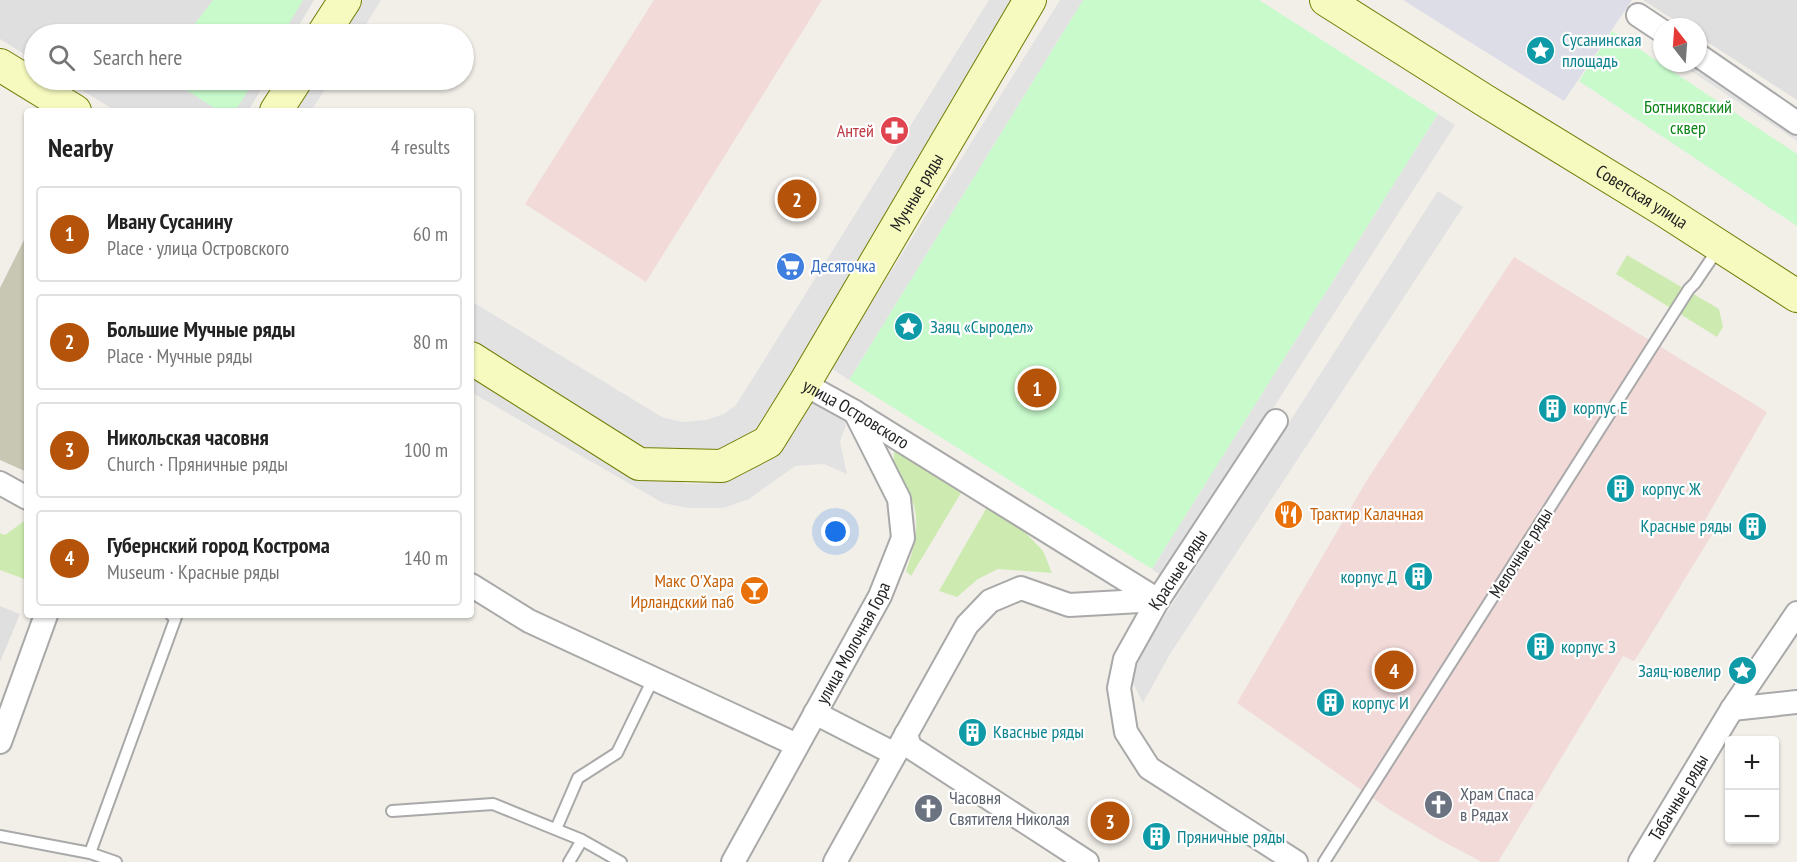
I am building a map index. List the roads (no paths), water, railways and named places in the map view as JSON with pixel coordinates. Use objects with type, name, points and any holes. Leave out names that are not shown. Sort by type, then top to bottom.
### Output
[{"type":"street","points":[[330,24],[345,0]]},
{"type":"street","name":"Мучные ряды","points":[[804,384],[1030,0]]},
{"type":"street","name":"Советская улица","points":[[1326,0],[1652,203],[1797,297]]},
{"type":"street","points":[[1638,15],[1653,25]]},
{"type":"street","points":[[1707,61],[1797,123]]},
{"type":"street","points":[[0,64],[24,79]]},
{"type":"street","points":[[41,90],[70,108]]},
{"type":"street","points":[[278,108],[290,90]]},
{"type":"street","name":"улица Островского","points":[[474,360],[639,464],[722,466],[768,442],[804,384],[855,412],[1158,600]]},
{"type":"street","name":"улица Молочная Гора","points":[[733,862],[880,596],[903,538],[898,499],[855,412]]},
{"type":"street","name":"Красные ряды","points":[[1276,421],[1158,600],[1125,660],[1119,688],[1126,732],[1149,768],[1296,862]]},
{"type":"street","points":[[0,483],[24,496]]},
{"type":"street","points":[[474,587],[529,621],[798,745]]},
{"type":"street","points":[[835,862],[968,625],[990,601],[1021,588],[1069,605],[1158,600]]},
{"type":"street","name":"Табачные ряды","points":[[1640,862],[1732,709],[1797,613]]},
{"type":"street","points":[[2,729],[45,618]]},
{"type":"street","points":[[1732,709],[1797,702]]},
{"type":"street","points":[[815,714],[895,754]]},
{"type":"street","points":[[906,734],[910,747],[1088,862]]},
{"type":"lane","name":"Мелочные ряды","points":[[1324,862],[1689,289],[1720,247]]},
{"type":"lane","points":[[90,853],[176,618]]},
{"type":"lane","points":[[556,829],[578,778],[617,753],[653,679]]},
{"type":"lane","points":[[392,811],[493,804],[582,840],[621,862]]},
{"type":"lane","points":[[0,836],[90,853],[116,862]]},
{"type":"lane","points":[[569,862],[582,840]]},
{"type":"place","name":"Сусанинская площадь","points":[[1541,50]]},
{"type":"place","name":"Антей","points":[[895,131]]},
{"type":"place","name":"Большие Мучные ряды","points":[[797,199]]},
{"type":"place","name":"Десяточка","points":[[790,266]]},
{"type":"place","name":"Заяц «Сыродел»","points":[[909,327]]},
{"type":"place","name":"Ивану Сусанину","points":[[1037,388]]},
{"type":"place","name":"корпус Е","points":[[1552,408]]},
{"type":"place","name":"корпус Ж","points":[[1621,489]]},
{"type":"place","name":"Трактир Калачная","points":[[1289,514]]},
{"type":"place","name":"Красные ряды","points":[[1753,526]]},
{"type":"place","name":"корпус Д","points":[[1418,577]]},
{"type":"place","name":"Макс О'Хара Ирландский паб","points":[[755,591]]},
{"type":"place","name":"корпус З","points":[[1540,647]]},
{"type":"place","name":"Губернский город Кострома","points":[[1394,670]]},
{"type":"place","name":"Заяц-ювелир","points":[[1742,671]]},
{"type":"place","name":"корпус И","points":[[1331,703]]},
{"type":"place","name":"Квасные ряды","points":[[972,732]]},
{"type":"place","name":"Храм Спаса в Рядах","points":[[1439,804]]},
{"type":"place","name":"Часовня Святителя Николая","points":[[928,808]]},
{"type":"place","name":"Никольская часовня","points":[[1110,821]]},
{"type":"place","name":"Пряничные ряды","points":[[1156,837]]},
{"type":"park label","name":"Ботниковский сквер","points":[[1688,117]]}]
